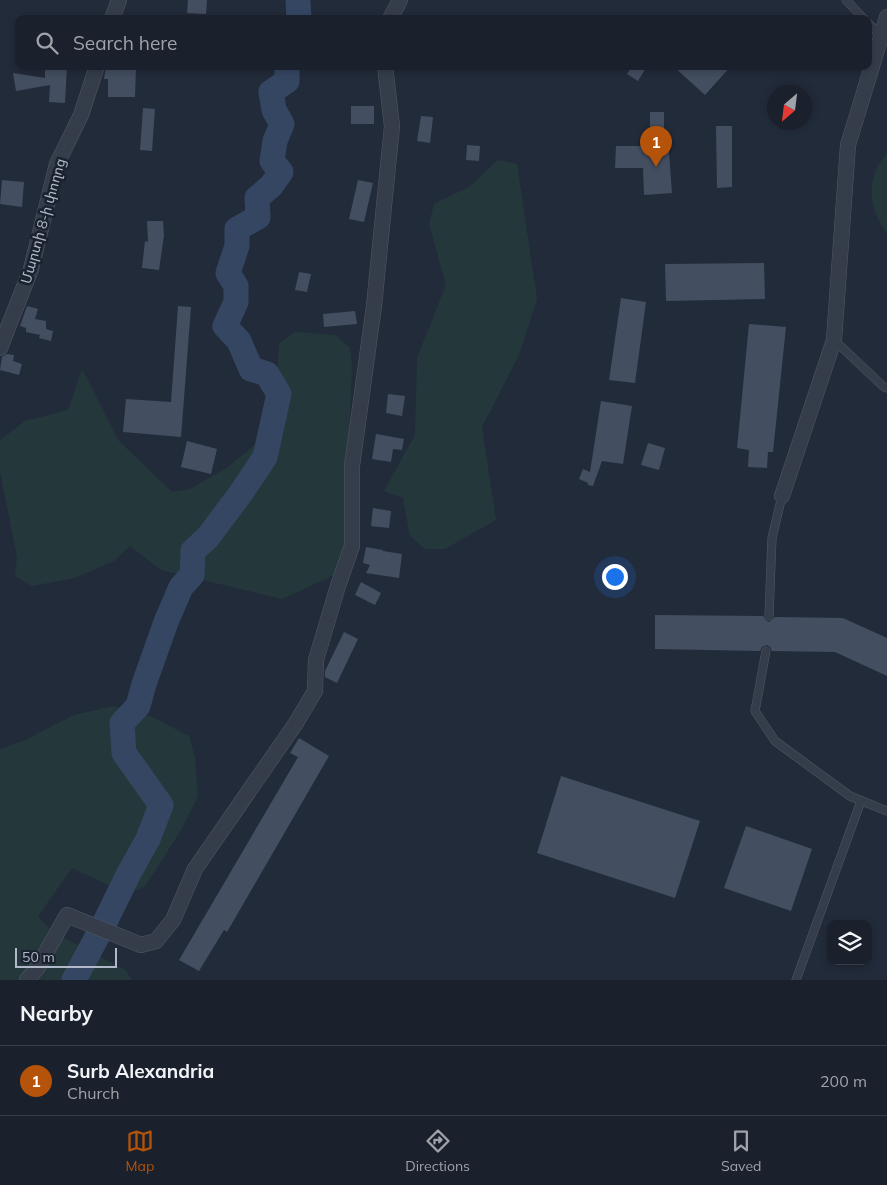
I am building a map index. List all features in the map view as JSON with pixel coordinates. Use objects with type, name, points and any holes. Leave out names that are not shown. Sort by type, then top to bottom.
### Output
[{"type":"street","points":[[113,15],[119,0]]},
{"type":"street","points":[[392,15],[400,0]]},
{"type":"street","points":[[782,496],[834,340],[848,145],[884,37],[887,17]]},
{"type":"street","name":"Մարտի 8-ի փողոց","points":[[0,348],[31,269],[58,164],[81,115],[95,70]]},
{"type":"street","points":[[27,980],[38,967],[67,915],[141,945],[156,941],[173,920],[195,869],[296,723],[314,691],[316,660],[352,546],[352,466],[374,306],[392,126],[385,70]]},
{"type":"lane","points":[[846,0],[860,15]]},
{"type":"lane","points":[[872,26],[884,37]]},
{"type":"lane","points":[[834,340],[887,388]]},
{"type":"lane","points":[[769,616],[772,538],[782,496]]},
{"type":"lane","points":[[766,651],[755,711],[775,741],[850,796],[887,811]]},
{"type":"lane","points":[[796,980],[860,801]]},
{"type":"green space","points":[[887,154],[887,233],[876,214],[873,204],[872,183],[875,172]]},
{"type":"green space","points":[[498,160],[517,164],[537,299],[519,355],[482,427],[496,520],[445,549],[425,549],[410,536],[403,498],[384,491],[415,435],[417,358],[446,285],[429,224],[434,204],[469,187]]},
{"type":"green space","points":[[295,332],[335,335],[350,348],[352,366],[344,560],[334,575],[282,599],[161,570],[130,546],[114,561],[75,578],[32,586],[15,576],[17,557],[0,472],[0,440],[25,421],[68,410],[82,369],[119,441],[172,492],[190,489],[228,467],[274,429],[279,343]]},
{"type":"green space","points":[[113,706],[152,717],[189,736],[195,758],[198,796],[180,832],[145,886],[127,894],[72,868],[38,916],[51,931],[125,970],[132,980],[0,980],[0,749],[25,740],[74,715]]},
{"type":"building","points":[[188,0],[207,0],[206,14],[187,13]]},
{"type":"building","points":[[45,70],[67,70],[65,103],[49,102],[50,85],[16,91],[13,73],[45,78]]},
{"type":"building","points":[[105,70],[136,70],[135,97],[108,97],[108,79],[104,79]]},
{"type":"building","points":[[630,70],[645,70],[638,81],[627,74]]},
{"type":"building","points":[[677,70],[727,70],[705,95]]},
{"type":"building","points":[[351,106],[374,106],[374,124],[351,124]]},
{"type":"building","points":[[143,108],[155,109],[152,151],[140,150]]},
{"type":"building","points":[[650,112],[664,112],[664,139],[668,139],[672,193],[644,195],[643,168],[615,168],[616,146],[641,146],[641,140],[650,140]]},
{"type":"building","points":[[421,116],[433,117],[430,143],[417,141]]},
{"type":"building","points":[[716,126],[732,126],[732,187],[717,188]]},
{"type":"building","points":[[467,145],[480,146],[479,161],[466,160]]},
{"type":"building","points":[[2,180],[24,182],[22,207],[0,204]]},
{"type":"building","points":[[358,180],[373,183],[364,222],[349,219]]},
{"type":"building","points":[[147,221],[163,221],[164,235],[159,270],[142,268],[145,241],[148,242]]},
{"type":"building","points":[[764,263],[765,299],[666,301],[665,264]]},
{"type":"building","points":[[299,272],[311,274],[307,292],[295,290]]},
{"type":"building","points":[[621,298],[646,302],[635,383],[609,380]]},
{"type":"building","points":[[27,306],[38,309],[35,319],[46,321],[46,329],[53,331],[51,341],[39,338],[40,335],[26,332],[26,328],[20,326]]},
{"type":"building","points":[[178,306],[191,307],[181,437],[123,432],[126,399],[171,402]]},
{"type":"building","points":[[355,311],[357,324],[324,327],[323,314]]},
{"type":"building","points":[[749,324],[786,327],[773,452],[768,452],[767,468],[748,467],[749,450],[737,448]]},
{"type":"building","points":[[7,354],[14,355],[13,361],[22,364],[19,375],[0,370],[2,357]]},
{"type":"building","points":[[388,394],[405,396],[402,416],[386,413]]},
{"type":"building","points":[[601,401],[632,406],[623,464],[602,461],[593,486],[579,479],[583,469],[590,472]]},
{"type":"building","points":[[376,434],[404,439],[402,450],[393,449],[391,462],[372,459]]},
{"type":"building","points":[[187,441],[217,449],[211,474],[181,467]]},
{"type":"building","points":[[648,443],[665,448],[659,470],[641,465]]},
{"type":"building","points":[[373,508],[391,511],[389,528],[371,526]]},
{"type":"building","points":[[366,547],[402,554],[399,578],[366,573],[370,565],[363,563]]},
{"type":"building","points":[[361,582],[381,593],[375,605],[355,595]]},
{"type":"building","points":[[655,615],[763,616],[769,622],[775,617],[843,618],[887,638],[887,676],[835,652],[772,651],[767,645],[762,647],[760,651],[655,649]]},
{"type":"building","points":[[344,632],[358,639],[337,683],[325,677],[325,671]]},
{"type":"building","points":[[299,738],[329,756],[227,932],[224,930],[199,971],[179,960],[298,757],[290,753]]},
{"type":"building","points":[[561,776],[700,821],[675,898],[537,853]]},
{"type":"building","points":[[746,826],[812,849],[791,911],[724,888]]},
{"type":"waterway","points":[[298,0],[299,15]]},
{"type":"waterway","points":[[74,980],[148,839],[161,805],[124,753],[122,723],[138,706],[166,622],[181,587],[192,575],[193,551],[208,537],[265,457],[279,394],[267,374],[251,369],[239,341],[225,326],[236,302],[236,286],[228,273],[237,246],[237,229],[258,217],[257,198],[271,186],[281,172],[272,161],[275,141],[282,124],[274,110],[271,92],[287,81],[287,70]]},
{"type":"place","name":"Surb Alexandria","points":[[656,167]]}]
